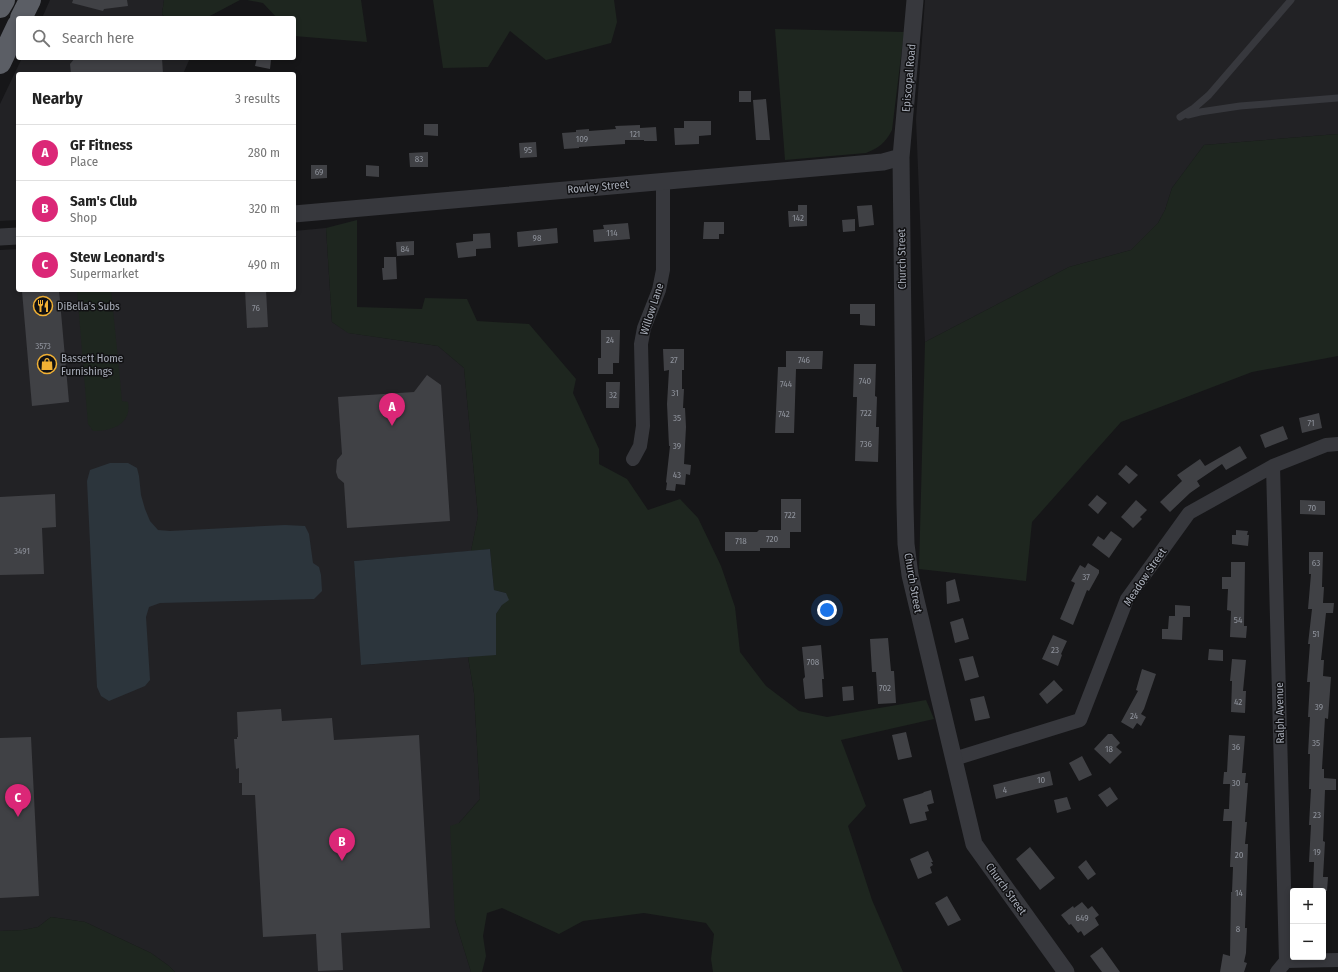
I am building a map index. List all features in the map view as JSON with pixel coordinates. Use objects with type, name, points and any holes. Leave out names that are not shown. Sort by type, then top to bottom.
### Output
[{"type":"highway","points":[[0,7],[4,0]]},
{"type":"highway","points":[[23,16],[30,0]]},
{"type":"highway","points":[[0,63],[16,29]]},
{"type":"street","name":"Episcopal Road","points":[[902,157],[915,0]]},
{"type":"street","name":"Rowley Street","points":[[296,214],[883,162],[902,157]]},
{"type":"street","name":"Church Street","points":[[902,157],[906,544],[910,575],[974,844],[1066,972]]},
{"type":"street","name":"Willow Lane","points":[[633,459],[640,446],[643,426],[641,344],[644,328],[659,290],[663,270],[663,181]]},
{"type":"street","points":[[0,237],[16,236]]},
{"type":"street","name":"Meadow Street","points":[[954,759],[1080,720],[1127,599],[1189,513],[1273,466],[1326,445],[1338,444]]},
{"type":"street","name":"Ralph Avenue","points":[[1273,466],[1282,967]]},
{"type":"street","points":[[1282,967],[1338,960]]},
{"type":"lane","points":[[1291,0],[1209,95],[1194,108],[1180,117],[1219,108],[1338,98]]},
{"type":"shaded area","points":[[50,0],[164,0],[162,14],[164,16],[43,16]]},
{"type":"shaded area","points":[[164,0],[240,0],[210,16],[164,16],[162,14]]},
{"type":"shaded area","points":[[247,0],[361,0],[367,42],[296,36],[296,16],[275,16],[263,3]]},
{"type":"shaded area","points":[[433,0],[614,0],[617,22],[611,43],[546,60],[510,31],[488,67],[443,68]]},
{"type":"shaded area","points":[[925,0],[1338,0],[1338,134],[1204,145],[1172,188],[1165,210],[1158,223],[1131,250],[1069,267],[925,342],[916,119]]},
{"type":"shaded area","points":[[775,29],[904,32],[892,130],[882,144],[866,153],[785,160]]},
{"type":"shaded area","points":[[21,60],[189,60],[184,72],[16,72],[16,220],[0,221],[0,104]]},
{"type":"shaded area","points":[[1338,134],[1338,356],[1252,372],[1121,422],[1032,522],[1026,581],[919,569],[925,342],[1069,267],[1131,250],[1158,223],[1165,210],[1172,188],[1204,145]]},
{"type":"shaded area","points":[[357,220],[357,307],[422,309],[425,298],[467,299],[477,321],[529,324],[576,379],[573,393],[599,449],[599,464],[627,479],[648,510],[680,499],[698,518],[721,566],[735,607],[740,652],[766,686],[799,711],[827,717],[926,700],[934,719],[841,740],[866,806],[848,826],[872,900],[903,972],[713,972],[711,959],[714,934],[706,923],[644,913],[583,921],[559,934],[502,908],[487,913],[483,936],[486,956],[482,972],[471,972],[455,920],[450,826],[459,823],[480,799],[474,693],[468,657],[496,654],[496,614],[502,605],[506,593],[494,590],[490,549],[471,551],[478,516],[464,368],[438,346],[348,333],[332,322],[326,228]]},
{"type":"shaded area","points":[[326,228],[332,322],[349,333],[438,346],[464,368],[478,516],[471,551],[354,561],[362,665],[468,657],[474,693],[480,799],[459,823],[455,920],[471,972],[175,972],[151,953],[85,922],[51,917],[38,927],[23,930],[0,931],[0,250],[16,249],[16,292],[296,292],[296,231]]},
{"type":"shaded area","points":[[77,292],[111,292],[122,401],[128,402],[127,416],[119,425],[107,430],[93,431],[88,424]]},
{"type":"shaded area","points":[[110,463],[128,463],[137,468],[141,495],[145,509],[150,521],[158,530],[170,531],[285,525],[305,526],[309,534],[313,563],[319,567],[322,591],[314,599],[160,603],[149,607],[146,617],[150,680],[145,686],[109,701],[101,696],[97,687],[87,481],[90,470]]},
{"type":"shaded area","points":[[490,549],[494,590],[506,593],[509,600],[502,605],[496,614],[496,655],[361,665],[354,561]]},
{"type":"shaded area","points":[[51,917],[85,922],[151,953],[175,972],[0,972],[0,931],[23,930],[38,927]]},
{"type":"building","points":[[73,0],[127,0],[128,6],[104,9],[103,11],[72,3]]},
{"type":"building","points":[[73,60],[162,60],[163,72],[71,72],[70,64]]},
{"type":"building","points":[[256,60],[271,60],[270,69],[255,66]]},
{"type":"building","points":[[739,91],[751,91],[751,102],[739,102]]},
{"type":"building","points":[[766,99],[770,140],[756,140],[753,100]]},
{"type":"building","points":[[684,121],[711,121],[711,135],[699,136],[699,144],[675,145],[674,128],[684,128]]},
{"type":"building","points":[[424,124],[438,124],[438,136],[424,135]]},
{"type":"building","points":[[640,125],[640,128],[656,127],[657,141],[625,140],[625,144],[564,149],[562,133],[589,129],[589,131],[616,129],[615,126]]},
{"type":"building","points":[[536,142],[537,157],[520,158],[519,143]]},
{"type":"building","points":[[428,152],[428,167],[410,167],[409,153]]},
{"type":"building","points":[[311,165],[327,165],[327,178],[311,179]]},
{"type":"building","points":[[366,165],[379,166],[379,177],[366,176]]},
{"type":"building","points":[[798,205],[807,205],[807,226],[789,227],[788,211],[798,211]]},
{"type":"building","points":[[872,205],[874,225],[859,227],[857,206]]},
{"type":"building","points":[[855,219],[855,231],[843,232],[842,220]]},
{"type":"building","points":[[704,222],[724,222],[724,234],[719,234],[719,239],[703,239]]},
{"type":"building","points":[[628,223],[630,239],[594,242],[593,230],[604,229],[603,225]]},
{"type":"building","points":[[557,228],[558,243],[518,247],[517,232]]},
{"type":"building","points":[[490,233],[491,248],[476,249],[476,256],[458,258],[456,243],[473,241],[473,234]]},
{"type":"building","points":[[414,241],[414,255],[397,256],[396,242]]},
{"type":"building","points":[[384,257],[396,257],[397,279],[383,280],[382,268],[384,268]]},
{"type":"building","points":[[22,292],[59,292],[69,402],[32,406]]},
{"type":"building","points":[[245,292],[266,292],[268,327],[247,328]]},
{"type":"building","points":[[850,304],[875,304],[875,326],[860,325],[860,314],[850,314]]},
{"type":"building","points":[[601,330],[620,330],[619,363],[613,363],[613,374],[598,374],[598,358],[601,358]]},
{"type":"building","points":[[663,349],[684,349],[682,389],[684,389],[683,408],[685,408],[686,427],[684,464],[691,465],[690,475],[686,474],[685,485],[676,484],[675,491],[666,490],[670,446],[667,404],[669,370],[664,371]]},
{"type":"building","points":[[786,351],[823,351],[822,369],[796,369],[794,433],[775,433],[778,367],[786,367]]},
{"type":"building","points":[[854,364],[876,364],[876,427],[879,427],[878,462],[855,461],[857,397],[853,397]]},
{"type":"building","points":[[427,375],[441,385],[450,521],[347,528],[344,483],[338,478],[336,472],[337,460],[342,454],[338,397],[414,392]]},
{"type":"building","points":[[606,382],[620,382],[619,408],[606,408]]},
{"type":"building","points":[[1319,413],[1322,428],[1302,433],[1299,418]]},
{"type":"building","points":[[1283,426],[1288,439],[1265,448],[1260,435]]},
{"type":"building","points":[[1240,446],[1247,458],[1226,470],[1222,464],[1197,481],[1200,486],[1190,493],[1170,512],[1160,502],[1182,481],[1177,475],[1200,459],[1205,466]]},
{"type":"building","points":[[1126,465],[1138,475],[1129,484],[1118,474]]},
{"type":"building","points":[[55,494],[56,527],[42,528],[44,574],[0,575],[0,497]]},
{"type":"building","points":[[1097,495],[1107,503],[1098,514],[1088,505]]},
{"type":"building","points":[[781,499],[801,499],[801,532],[790,532],[790,548],[760,548],[760,551],[725,551],[725,532],[781,530]]},
{"type":"building","points":[[1136,500],[1147,510],[1140,517],[1142,519],[1133,528],[1121,517]]},
{"type":"building","points":[[1300,500],[1325,501],[1325,515],[1300,514]]},
{"type":"building","points":[[1236,530],[1248,531],[1248,546],[1232,544],[1232,535],[1236,535]]},
{"type":"building","points":[[1111,531],[1122,539],[1109,558],[1092,545],[1098,536],[1104,540]]},
{"type":"building","points":[[1309,552],[1323,552],[1323,603],[1334,603],[1333,613],[1326,613],[1321,660],[1324,660],[1323,676],[1331,677],[1328,719],[1325,718],[1322,769],[1324,769],[1324,778],[1336,779],[1336,790],[1325,790],[1323,877],[1328,877],[1327,891],[1326,888],[1313,888],[1314,862],[1309,862],[1311,789],[1309,789],[1310,754],[1308,754],[1310,717],[1308,717],[1310,682],[1307,682],[1310,644],[1308,644],[1312,609],[1308,609],[1311,574],[1309,574]]},
{"type":"building","points":[[1231,562],[1245,562],[1244,626],[1247,626],[1246,638],[1230,637],[1231,611],[1227,610],[1228,589],[1222,589],[1222,577],[1231,577]]},
{"type":"building","points":[[1088,563],[1099,570],[1099,573],[1089,591],[1087,590],[1073,625],[1060,619],[1075,583],[1071,581],[1080,565],[1085,568]]},
{"type":"building","points":[[955,579],[960,601],[947,604],[946,582]]},
{"type":"building","points":[[1175,605],[1190,606],[1190,617],[1183,617],[1182,640],[1162,639],[1162,629],[1168,629],[1169,616],[1175,616]]},
{"type":"building","points":[[963,618],[969,639],[955,643],[950,622]]},
{"type":"building","points":[[1053,635],[1067,641],[1061,654],[1062,655],[1058,666],[1042,659]]},
{"type":"building","points":[[888,638],[891,671],[894,671],[896,703],[878,704],[876,672],[872,672],[870,639]]},
{"type":"building","points":[[821,645],[824,679],[822,679],[823,697],[805,699],[803,679],[805,677],[802,647]]},
{"type":"building","points":[[1209,649],[1223,650],[1223,661],[1208,660]]},
{"type":"building","points":[[973,656],[979,677],[965,681],[959,659]]},
{"type":"building","points":[[1232,659],[1246,660],[1243,691],[1246,691],[1245,713],[1231,712],[1232,681],[1230,681]]},
{"type":"building","points":[[1142,669],[1156,674],[1141,714],[1146,717],[1141,726],[1137,723],[1133,729],[1121,722],[1138,691],[1136,690]]},
{"type":"building","points":[[1054,680],[1063,690],[1047,704],[1039,694]]},
{"type":"building","points":[[853,686],[854,700],[843,701],[842,687]]},
{"type":"building","points":[[984,696],[990,718],[975,721],[970,699]]},
{"type":"building","points":[[281,709],[282,721],[332,718],[334,740],[419,735],[430,928],[341,933],[343,970],[318,971],[316,934],[263,937],[255,795],[242,795],[242,783],[239,783],[239,768],[236,769],[234,739],[237,739],[238,737],[237,712]]},
{"type":"building","points":[[906,732],[912,757],[898,760],[892,735]]},
{"type":"building","points":[[1108,734],[1112,734],[1120,743],[1116,747],[1122,752],[1110,764],[1094,749]]},
{"type":"building","points":[[1229,735],[1245,736],[1242,773],[1246,773],[1245,783],[1248,783],[1245,822],[1247,822],[1245,844],[1248,844],[1245,928],[1247,928],[1246,953],[1244,962],[1247,963],[1244,972],[1220,972],[1223,954],[1230,956],[1233,867],[1230,867],[1232,821],[1223,821],[1224,809],[1229,809],[1230,784],[1223,784],[1224,772],[1227,772]]},
{"type":"building","points":[[31,737],[39,896],[0,898],[0,738]]},
{"type":"building","points":[[1082,756],[1092,775],[1079,781],[1069,763]]},
{"type":"building","points":[[1050,771],[1053,785],[996,799],[993,785]]},
{"type":"building","points":[[1110,787],[1118,799],[1107,807],[1098,795]]},
{"type":"building","points":[[931,790],[934,803],[927,805],[929,811],[925,812],[927,820],[910,824],[903,799]]},
{"type":"building","points":[[1067,797],[1071,809],[1057,813],[1054,800]]},
{"type":"building","points":[[1030,847],[1055,878],[1040,890],[1016,859]]},
{"type":"building","points":[[928,851],[933,862],[931,862],[933,865],[930,867],[932,873],[918,879],[910,859]]},
{"type":"building","points":[[1086,860],[1096,874],[1088,880],[1078,867]]},
{"type":"building","points":[[947,896],[961,920],[948,926],[935,903]]},
{"type":"building","points":[[1082,902],[1088,909],[1092,906],[1099,915],[1095,918],[1099,925],[1084,936],[1081,931],[1078,933],[1071,924],[1069,925],[1061,915],[1073,906],[1074,908]]},
{"type":"building","points":[[1102,947],[1120,972],[1102,972],[1090,956]]},
{"type":"place","name":"DiBella's Subs","points":[[43,306]]},
{"type":"place","name":"Bassett Home Furnishings","points":[[47,364]]},
{"type":"place","name":"GF Fitness","points":[[392,426]]},
{"type":"place","name":"Stew Leonard's","points":[[18,817]]},
{"type":"place","name":"Sam's Club","points":[[342,861]]}]
